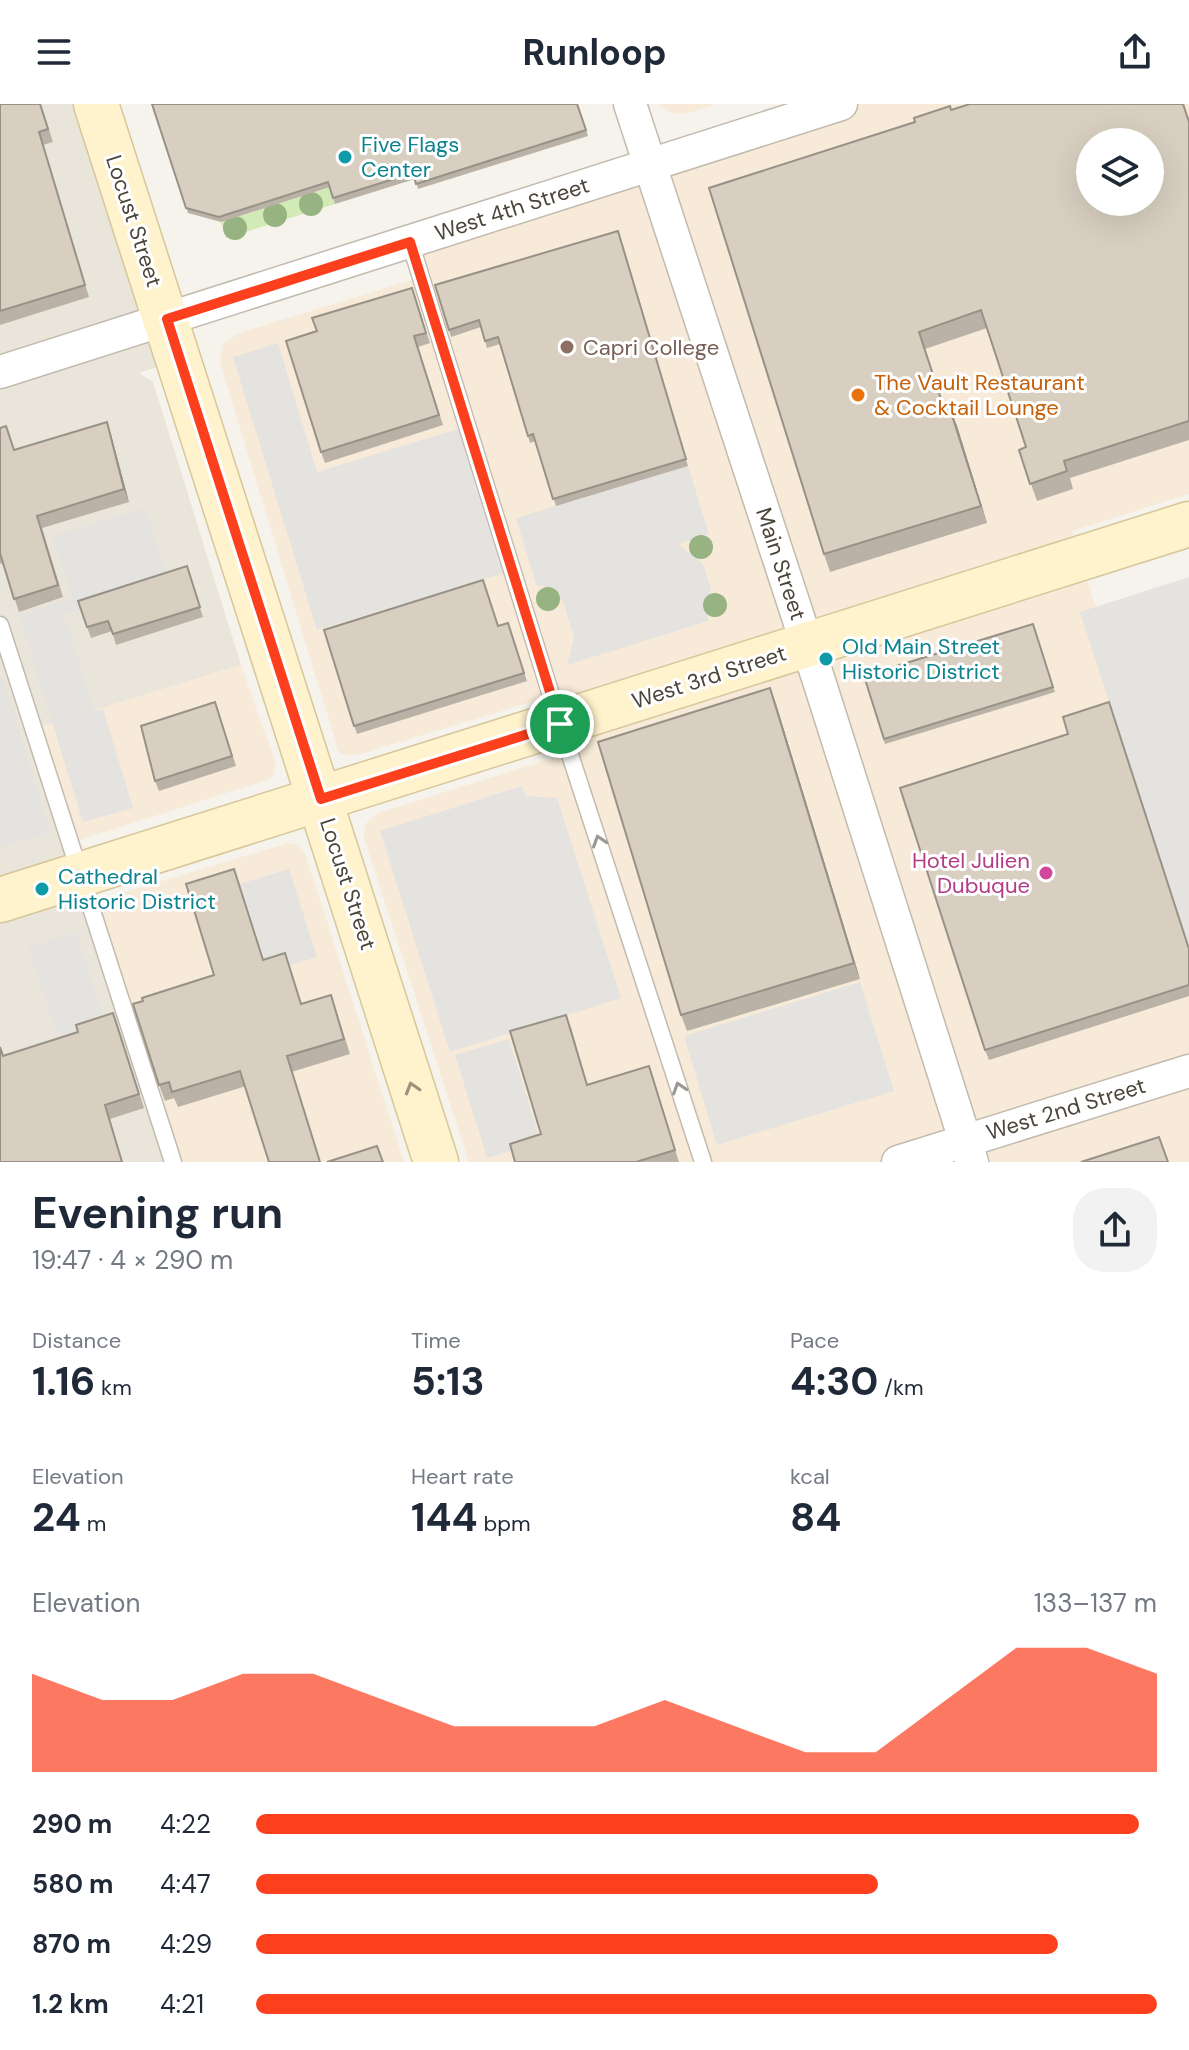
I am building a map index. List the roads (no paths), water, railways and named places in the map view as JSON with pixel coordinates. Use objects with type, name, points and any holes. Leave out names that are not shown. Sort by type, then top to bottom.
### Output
[{"type":"street","name":"Locust Street","points":[[96,104],[436,1162]]},
{"type":"street","name":"Main Street","points":[[630,104],[969,1151]]},
{"type":"street","name":"West 4th Street","points":[[0,372],[841,104]]},
{"type":"street","name":"West 3rd Street","points":[[0,900],[1189,524]]},
{"type":"street","name":"West 2nd Street","points":[[898,1162],[969,1151],[1189,1071]]},
{"type":"lane","points":[[410,242],[560,724],[703,1162]]},
{"type":"lane","points":[[0,625],[173,1162]]},
{"type":"place","name":"Five Flags Center","points":[[345,157]]},
{"type":"place","name":"Capri College","points":[[567,347]]},
{"type":"place","name":"The Vault Restaurant & Cocktail Lounge","points":[[858,395]]},
{"type":"place","name":"Old Main Street Historic District","points":[[826,659]]},
{"type":"place","name":"Hotel Julien Dubuque","points":[[1046,873]]},
{"type":"place","name":"Cathedral Historic District","points":[[42,889]]}]
